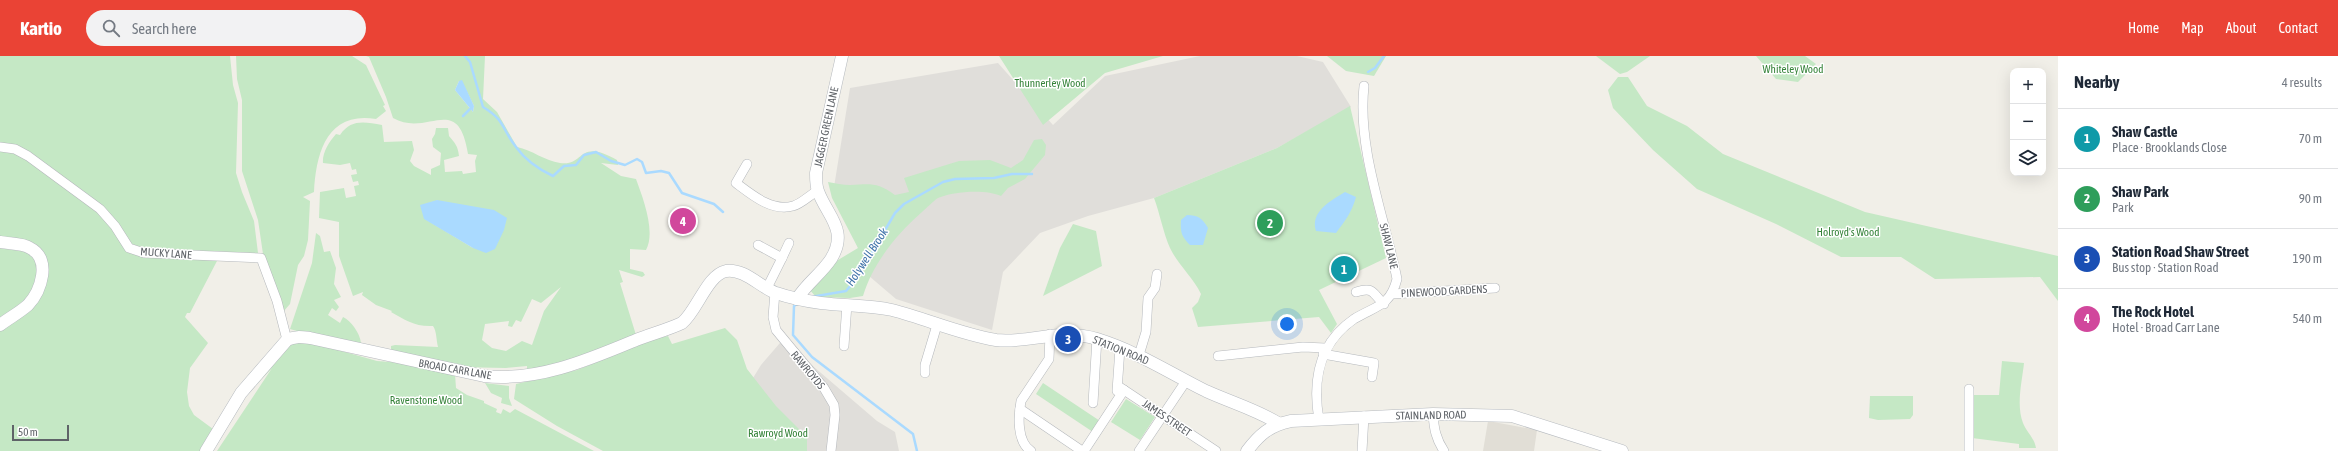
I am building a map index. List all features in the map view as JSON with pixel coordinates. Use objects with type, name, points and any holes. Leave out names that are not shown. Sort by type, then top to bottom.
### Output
[{"type":"street","name":"JAGGER GREEN LANE","points":[[797,299],[803,289],[830,260],[837,242],[838,230],[817,191],[816,173],[842,56]]},
{"type":"street","name":"SHAW LANE","points":[[1319,420],[1316,406],[1317,382],[1324,351],[1337,332],[1349,323],[1384,304],[1392,294],[1397,279],[1372,175],[1364,114],[1364,86]]},
{"type":"street","name":"MUCKY LANE","points":[[0,148],[11,148],[22,153],[100,209],[115,226],[126,244],[133,250],[144,253],[261,258],[277,302],[287,340]]},
{"type":"street","points":[[747,164],[736,183],[761,201],[783,208],[794,206],[817,191]]},
{"type":"street","points":[[0,242],[22,245],[33,249],[41,260],[42,269],[40,284],[31,300],[0,325]]},
{"type":"street","points":[[771,290],[782,258],[790,243]]},
{"type":"street","points":[[758,245],[782,258]]},
{"type":"street","name":"BROAD CARR LANE","points":[[287,340],[298,336],[458,372],[504,377],[552,370],[577,364],[677,325],[687,319],[713,281],[723,272],[740,273],[771,290],[797,299],[812,301]]},
{"type":"street","points":[[1138,355],[1146,332],[1148,298],[1155,288],[1157,274]]},
{"type":"street","name":"PINEWOOD GARDENS","points":[[1392,294],[1495,288]]},
{"type":"street","points":[[1356,292],[1366,289],[1375,292],[1384,304]]},
{"type":"street","name":"RAWROYDS","points":[[771,290],[773,317],[776,330],[824,388],[834,405],[835,415],[831,451]]},
{"type":"street","name":"STATION ROAD","points":[[812,301],[872,306],[895,311],[977,336],[998,340],[1050,334],[1078,335],[1097,338],[1138,355],[1186,381],[1263,414],[1278,423]]},
{"type":"street","points":[[844,346],[847,304]]},
{"type":"street","points":[[926,373],[925,365],[937,325]]},
{"type":"street","points":[[1031,451],[1026,447],[1021,435],[1020,405],[1049,359],[1050,334]]},
{"type":"street","points":[[1093,403],[1097,338]]},
{"type":"street","points":[[206,451],[241,393],[287,340]]},
{"type":"street","points":[[1218,356],[1303,347],[1374,363],[1372,377]]},
{"type":"street","points":[[1020,405],[1083,451],[1117,400],[1121,388],[1120,348]]},
{"type":"street","points":[[1139,451],[1186,381]]},
{"type":"street","name":"JAMES STREET","points":[[1121,388],[1216,451]]},
{"type":"street","points":[[1968,389],[1970,451]]},
{"type":"street","points":[[1433,414],[1434,430],[1438,442],[1444,451]]},
{"type":"street","name":"STAINLAND ROAD","points":[[1247,451],[1263,432],[1278,423],[1364,416],[1433,414],[1512,416],[1622,451]]},
{"type":"street","points":[[1362,451],[1364,416]]},
{"type":"shaded area","points":[[1200,56],[1297,56],[1323,62],[1351,107],[1277,148],[1154,198],[1088,216],[1040,233],[1003,272],[992,330],[896,299],[869,276],[834,187],[850,88],[998,63],[1053,125],[1105,76]]},
{"type":"shaded area","points":[[786,336],[814,367],[877,421],[895,432],[899,451],[799,451],[753,378],[761,365]]},
{"type":"shaded area","points":[[1488,421],[1537,430],[1534,451],[1483,451]]},
{"type":"green space","points":[[0,56],[230,56],[233,85],[238,103],[236,173],[254,221],[258,253],[134,248],[116,223],[50,171],[0,145]]},
{"type":"green space","points":[[236,56],[352,56],[366,65],[385,105],[383,106],[386,111],[376,119],[359,118],[346,122],[335,128],[327,138],[318,163],[314,192],[303,197],[310,201],[308,240],[304,256],[298,265],[290,304],[283,312],[263,254],[258,220],[242,171],[242,100],[237,79]]},
{"type":"green space","points":[[366,56],[485,56],[483,99],[497,112],[517,147],[560,163],[574,161],[583,154],[595,151],[617,160],[618,165],[601,163],[621,176],[636,179],[647,215],[650,234],[649,243],[646,250],[630,249],[630,269],[643,272],[645,275],[642,277],[619,270],[623,282],[620,283],[636,335],[575,360],[527,370],[527,366],[506,368],[457,367],[391,352],[391,346],[395,345],[438,347],[435,331],[433,326],[410,322],[391,312],[392,311],[376,305],[362,295],[363,292],[353,296],[339,256],[339,222],[319,218],[320,192],[344,188],[346,198],[356,196],[354,186],[359,185],[358,181],[353,182],[351,175],[357,174],[356,169],[352,170],[350,163],[340,165],[323,163],[325,152],[336,134],[340,135],[344,130],[353,124],[369,123],[382,125],[384,142],[412,141],[414,150],[410,161],[414,166],[431,175],[431,169],[440,165],[441,153],[433,147],[432,139],[436,128],[448,128],[449,136],[456,145],[459,153],[459,156],[444,160],[445,172],[462,171],[463,174],[476,172],[475,161],[477,155],[468,154],[463,135],[457,125],[449,120],[406,123],[393,118],[369,57]],"holes":[[[459,81],[462,82],[474,106],[473,112],[455,90]],[[437,200],[473,248],[425,219]],[[561,287],[544,311],[532,345],[522,341],[506,351],[492,348],[482,340],[485,324],[509,321],[508,326],[512,327],[516,320],[521,322],[532,299],[541,303]]]},
{"type":"green space","name":"Thunnerley Wood","points":[[999,56],[1163,56],[1105,73],[1043,125]]},
{"type":"green space","points":[[1327,56],[1386,56],[1374,76],[1346,71]]},
{"type":"green space","points":[[1596,56],[1650,56],[1627,72],[1620,74]]},
{"type":"green space","name":"Whiteley Wood","points":[[1756,56],[1805,56],[1816,64],[1798,82],[1776,79]]},
{"type":"green space","name":"Holroyd's Wood","points":[[1618,77],[1628,77],[1647,106],[1687,126],[1723,154],[1865,212],[2058,256],[2058,301],[2040,277],[1935,279],[1901,257],[1841,257],[1776,224],[1697,189],[1653,150],[1613,108],[1608,90]]},
{"type":"green space","points":[[1350,106],[1386,258],[1319,290],[1337,324],[1331,333],[1319,317],[1198,327],[1192,308],[1198,302],[1201,294],[1170,248],[1154,198],[1277,148]]},
{"type":"green space","points":[[1042,139],[1046,145],[1045,155],[1025,179],[1008,188],[1001,196],[987,192],[961,192],[938,198],[934,201],[903,230],[886,250],[867,284],[863,296],[850,298],[816,297],[809,289],[838,260],[858,248],[832,198],[828,182],[847,185],[874,185],[895,195],[909,192],[904,178],[959,161],[990,160],[1011,168],[1023,160],[1034,140]]},
{"type":"green space","points":[[12,150],[97,210],[127,248],[218,259],[190,313],[187,313],[185,317],[208,343],[190,368],[187,392],[189,406],[194,415],[213,429],[200,451],[0,451],[0,329],[19,316],[46,260],[0,238],[0,151]]},
{"type":"green space","points":[[1073,224],[1096,231],[1102,266],[1043,296],[1060,248]]},
{"type":"green space","points":[[316,233],[320,236],[324,252],[330,251],[336,268],[334,284],[341,297],[334,300],[339,307],[336,311],[332,308],[328,315],[340,323],[343,317],[349,321],[357,331],[361,343],[324,339],[290,329],[312,263]]},
{"type":"green space","points":[[0,248],[28,252],[37,263],[38,279],[27,298],[0,320]]},
{"type":"green space","name":"Rawroyd Wood","points":[[725,328],[737,340],[747,369],[776,406],[807,437],[807,451],[603,451],[557,426],[514,399],[516,384],[577,370],[657,338],[668,336],[672,344]]},
{"type":"green space","name":"Ravenstone Wood","points":[[292,340],[338,350],[377,361],[404,363],[455,374],[456,388],[467,395],[484,401],[484,403],[497,409],[496,412],[501,414],[503,409],[510,413],[515,409],[594,451],[217,451],[272,368],[242,400]]},
{"type":"green space","points":[[2002,361],[2024,363],[2020,393],[2020,409],[2023,423],[2034,441],[2036,448],[2019,448],[2019,444],[1972,438],[1974,395],[1999,395]]},
{"type":"green space","points":[[485,383],[509,386],[509,398],[512,406],[501,403],[502,398],[491,393]]},
{"type":"green space","points":[[1043,383],[1100,421],[1093,432],[1036,394]]},
{"type":"green space","points":[[1870,396],[1913,396],[1913,415],[1910,419],[1878,420],[1869,418]]},
{"type":"green space","points":[[1126,399],[1155,417],[1140,440],[1111,422]]},
{"type":"water","points":[[462,80],[474,106],[473,112],[455,90],[459,81]]},
{"type":"water","points":[[1345,192],[1356,197],[1350,212],[1339,229],[1336,233],[1316,231],[1316,218],[1319,213],[1328,203]]},
{"type":"water","points":[[437,200],[494,210],[507,218],[504,230],[495,249],[486,253],[473,248],[424,219],[420,205]]},
{"type":"water","points":[[1187,215],[1199,218],[1208,228],[1203,245],[1190,245],[1183,237],[1181,232],[1181,220]]},
{"type":"waterway","points":[[465,56],[470,62],[483,107],[496,116],[520,152],[542,170],[553,176],[564,166],[576,165],[584,155],[596,152],[611,161],[625,165],[637,159],[642,162],[646,173],[661,171],[669,173],[682,193],[714,204],[723,212]]},
{"type":"waterway","name":"Holywell Brook","points":[[1368,72],[1375,68],[1384,56]]},
{"type":"waterway","points":[[463,116],[470,109]]},
{"type":"waterway","name":"Holywell Brook","points":[[811,297],[846,291],[857,278],[895,213],[904,204],[943,182],[955,179],[994,178],[1012,174],[1032,174]]},
{"type":"waterway","name":"Holywell Brook","points":[[799,303],[794,306],[793,335],[812,357],[913,434],[917,451]]},
{"type":"place","name":"The Rock Hotel","points":[[683,221]]},
{"type":"place","name":"Shaw Park","points":[[1270,223]]},
{"type":"place","name":"Shaw Castle","points":[[1344,269]]},
{"type":"place","name":"Station Road Shaw Street","points":[[1068,339]]}]
